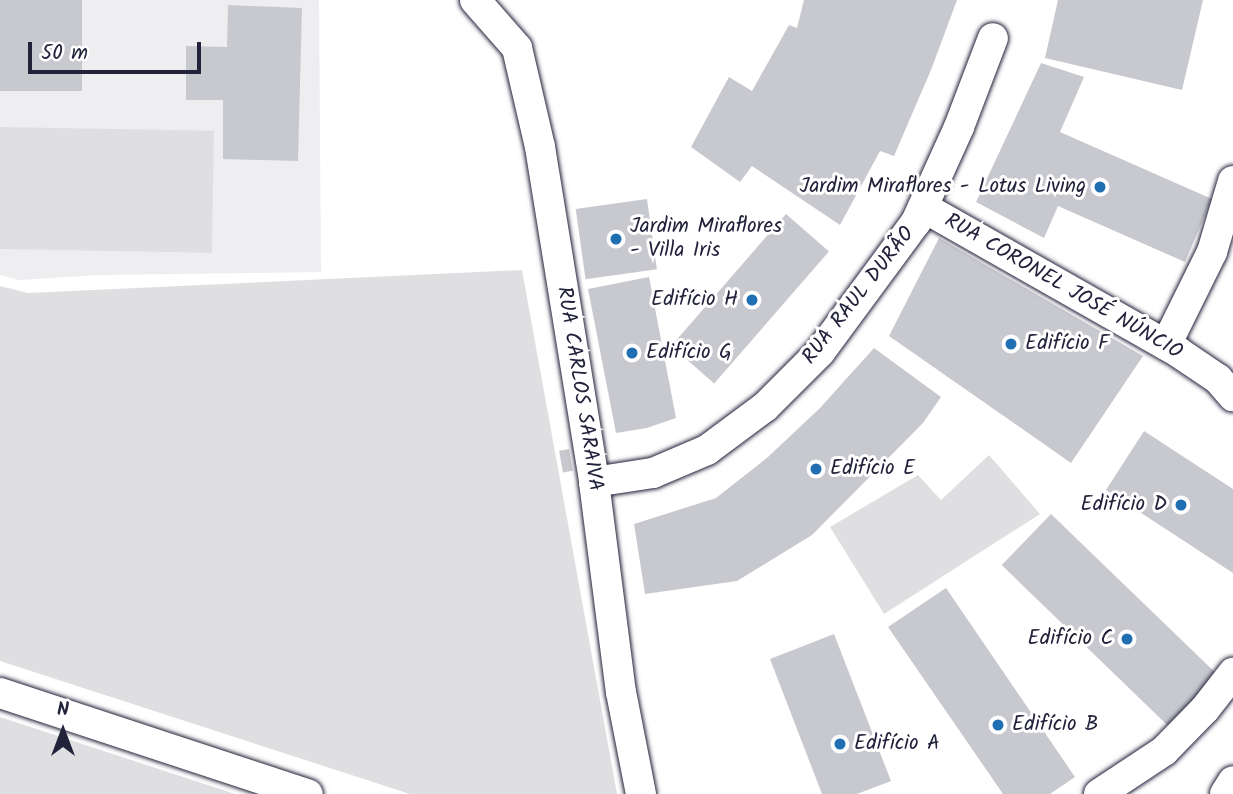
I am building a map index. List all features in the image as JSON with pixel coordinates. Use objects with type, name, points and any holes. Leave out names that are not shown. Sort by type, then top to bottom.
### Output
[{"type":"street","name":"RUA CARLOS SARAIVA","points":[[475,0],[517,48],[540,147],[594,482],[621,692],[641,794]]},
{"type":"street","name":"RUA RAUL DURÃO","points":[[594,482],[653,472],[706,450],[765,407],[820,352],[916,222],[959,127],[993,37]]},
{"type":"street","points":[[1166,345],[1212,252],[1233,181]]},
{"type":"street","name":"RUA CORONEL JOSÉ NÚNCIO","points":[[923,207],[1166,345],[1218,379],[1233,396]]},
{"type":"street","points":[[1099,794],[1164,751],[1205,709],[1233,673]]},
{"type":"street","points":[[0,692],[308,794]]},
{"type":"street","points":[[1225,794],[1233,781]]},
{"type":"shaded area","points":[[0,0],[319,0],[321,272],[100,275],[18,280],[0,275]]},
{"type":"shaded area","points":[[0,127],[214,131],[212,253],[0,249]]},
{"type":"shaded area","points":[[522,270],[617,794],[410,794],[0,661],[0,286],[28,293]]},
{"type":"shaded area","points":[[989,455],[1040,514],[884,614],[830,527],[918,475],[941,500]]},
{"type":"shaded area","points":[[0,717],[235,794],[0,794]]},
{"type":"building","points":[[0,0],[82,0],[82,91],[0,91]]},
{"type":"building","points":[[804,0],[957,0],[931,70],[894,156],[880,151],[840,225],[752,166],[740,182],[691,147],[729,77],[752,91],[789,25],[797,28]]},
{"type":"building","points":[[1058,0],[1203,0],[1182,90],[1045,58]]},
{"type":"building","points":[[228,5],[302,8],[298,161],[223,159],[223,100],[186,100],[186,46],[227,47]]},
{"type":"building","name":"Jardim Miraflores - Lotus Living","points":[[1041,63],[1084,77],[1060,132],[1212,199],[1185,262],[1058,206],[1044,238],[976,202]]},
{"type":"building","name":"Jardim Miraflores - Villa Iris","points":[[647,199],[657,269],[586,279],[576,209]]},
{"type":"building","name":"Edifício H","points":[[786,214],[829,251],[714,383],[671,346]]},
{"type":"building","name":"Edifício F","points":[[939,238],[1143,356],[1071,463],[889,336]]},
{"type":"building","name":"Edifício G","points":[[649,277],[676,418],[647,428],[616,433],[588,289]]},
{"type":"building","name":"Edifício E","points":[[874,348],[941,397],[923,423],[812,535],[737,581],[645,594],[634,524],[716,498],[768,457],[820,408]]},
{"type":"building","name":"Edifício D","points":[[1144,431],[1233,489],[1233,573],[1106,490]]},
{"type":"building","points":[[569,449],[573,471],[563,472],[559,451]]},
{"type":"building","name":"Edifício C","points":[[1051,514],[1219,676],[1169,727],[1002,565]]},
{"type":"building","name":"Edifício B","points":[[946,588],[1075,777],[1050,794],[1003,794],[888,627]]},
{"type":"building","name":"Edifício A","points":[[834,634],[891,781],[857,794],[822,794],[770,659]]},
{"type":"place","name":"Jardim Miraflores - Lotus Living","points":[[1100,187]]},
{"type":"place","name":"Jardim Miraflores - Villa Iris","points":[[616,239]]},
{"type":"place","name":"Edifício H","points":[[752,300]]},
{"type":"place","name":"Edifício F","points":[[1011,344]]},
{"type":"place","name":"Edifício G","points":[[632,353]]},
{"type":"place","name":"Edifício E","points":[[816,469]]},
{"type":"place","name":"Edifício D","points":[[1181,505]]},
{"type":"place","name":"Edifício C","points":[[1127,639]]},
{"type":"place","name":"Edifício B","points":[[998,725]]},
{"type":"place","name":"Edifício A","points":[[840,744]]}]
